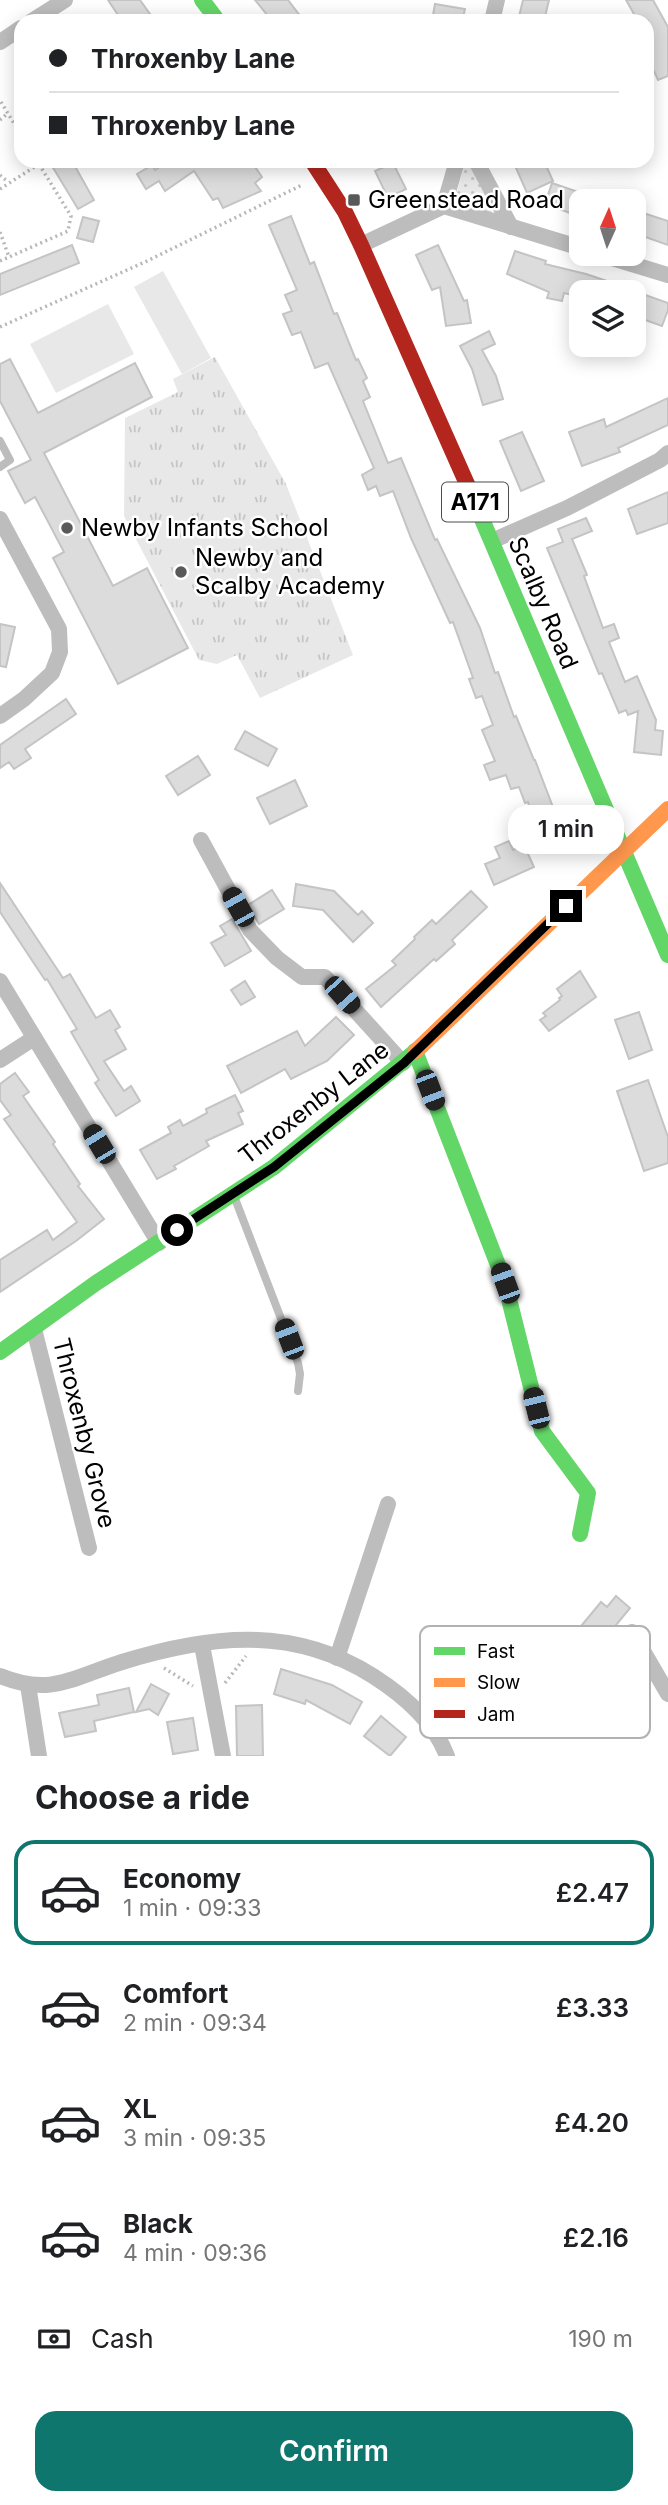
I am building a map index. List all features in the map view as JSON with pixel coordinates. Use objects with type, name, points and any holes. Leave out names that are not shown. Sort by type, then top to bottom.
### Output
[{"type":"main road","points":[[202,0],[213,14]]},
{"type":"main road","name":"Scalby Road","points":[[316,168],[345,212],[361,246],[492,541],[668,955]]},
{"type":"main road","name":"Throxenby Lane","points":[[0,1352],[96,1283],[274,1167],[409,1057],[668,809]]},
{"type":"main road","points":[[409,1057],[505,1283],[542,1431],[588,1493],[580,1534]]},
{"type":"street","points":[[43,14],[65,0]]},
{"type":"street","points":[[444,206],[455,168]]},
{"type":"street","points":[[481,168],[511,227]]},
{"type":"street","points":[[361,246],[444,206],[569,244]]},
{"type":"street","points":[[638,266],[668,275]]},
{"type":"street","points":[[492,541],[567,508],[660,460],[668,453]]},
{"type":"street","points":[[0,519],[58,629],[60,652],[52,673],[24,699],[0,716]]},
{"type":"street","points":[[201,841],[250,930],[277,958],[302,977],[326,976],[409,1057]]},
{"type":"street","points":[[0,981],[159,1242]]},
{"type":"street","points":[[0,1060],[34,1038]]},
{"type":"street","name":"Throxenby Grove","points":[[34,1329],[89,1548]]},
{"type":"street","points":[[337,1658],[388,1504]]},
{"type":"street","points":[[0,1676],[28,1685],[48,1686],[145,1655],[230,1640],[287,1641],[364,1670],[402,1697],[420,1714]]},
{"type":"street","points":[[202,1645],[223,1756]]},
{"type":"street","points":[[650,1663],[668,1694]]},
{"type":"street","points":[[28,1685],[39,1756]]},
{"type":"street","points":[[436,1738],[447,1756]]},
{"type":"lane","points":[[0,442],[10,460],[0,467]]},
{"type":"lane","points":[[233,1193],[298,1363],[298,1391]]},
{"type":"path","points":[[1,102],[14,123]]},
{"type":"path","points":[[0,120],[8,113]]},
{"type":"path","points":[[0,189],[29,168]]},
{"type":"path","points":[[0,261],[68,231],[71,216],[42,168]]},
{"type":"path","points":[[0,175],[8,182]]},
{"type":"path","points":[[0,327],[145,262],[320,175]]},
{"type":"path","points":[[0,232],[9,257]]},
{"type":"path","points":[[145,1655],[212,1699],[260,1639]]},
{"type":"green space","points":[[463,168],[472,168],[494,207],[491,213],[455,200]]},
{"type":"green space","points":[[163,271],[211,358],[182,374],[134,287]]},
{"type":"green space","points":[[108,304],[134,354],[56,393],[30,344]]},
{"type":"green space","points":[[215,357],[286,484],[353,655],[260,698],[237,655],[217,664],[199,660],[124,516],[125,418],[178,392],[173,379]]},
{"type":"building","points":[[108,0],[140,0],[150,14],[117,14]]},
{"type":"building","points":[[255,0],[288,0],[299,14],[266,14]]},
{"type":"building","points":[[523,0],[549,0],[546,14],[520,14]]},
{"type":"building","points":[[626,0],[653,0],[668,27],[668,76],[658,80],[654,71],[654,14],[634,14]]},
{"type":"building","points":[[435,4],[465,9],[464,14],[433,14]]},
{"type":"building","points":[[53,168],[76,168],[94,200],[78,209]]},
{"type":"building","points":[[147,168],[256,168],[262,177],[255,183],[261,191],[223,208],[218,198],[213,200],[194,171],[165,191],[159,181],[146,189],[137,174]]},
{"type":"building","points":[[396,168],[406,189],[388,198],[375,171]]},
{"type":"building","points":[[516,168],[547,168],[553,181],[527,193]]},
{"type":"building","points":[[552,183],[569,189],[569,213],[545,204]]},
{"type":"building","points":[[646,214],[668,221],[668,245],[646,237]]},
{"type":"building","points":[[291,216],[310,264],[314,262],[334,314],[337,313],[356,360],[358,359],[367,378],[363,381],[370,397],[363,401],[388,463],[401,458],[435,540],[437,539],[480,628],[495,673],[498,672],[514,717],[516,716],[535,760],[556,815],[559,815],[564,833],[539,840],[528,802],[525,803],[519,787],[511,789],[506,775],[490,780],[484,765],[495,761],[482,730],[493,725],[482,696],[476,698],[469,679],[473,678],[453,622],[450,623],[411,538],[393,491],[380,496],[376,486],[368,490],[362,475],[374,468],[328,363],[315,368],[301,332],[292,335],[283,314],[292,311],[285,295],[297,290],[269,225]]},
{"type":"building","points":[[83,217],[99,221],[93,242],[77,238]]},
{"type":"building","points":[[72,245],[79,263],[0,295],[0,274]]},
{"type":"building","points":[[438,245],[464,301],[467,300],[471,323],[446,326],[440,287],[432,290],[416,255]]},
{"type":"building","points":[[515,251],[546,261],[545,264],[604,280],[569,280],[569,294],[564,293],[562,301],[547,298],[549,292],[507,274]]},
{"type":"building","points":[[646,295],[668,303],[662,326],[646,320]]},
{"type":"building","points":[[489,331],[495,344],[482,350],[496,376],[503,399],[483,405],[472,369],[460,346]]},
{"type":"building","name":"Newby Infants School","points":[[10,359],[38,413],[135,363],[152,397],[44,453],[113,586],[147,568],[188,648],[118,684],[53,558],[64,552],[35,497],[25,503],[8,471],[31,460],[0,401],[0,364]]},
{"type":"building","points":[[668,398],[668,425],[618,448],[620,452],[582,466],[569,432],[604,419],[606,427]]},
{"type":"building","points":[[522,432],[544,481],[521,491],[500,441]]},
{"type":"building","points":[[668,492],[668,523],[637,534],[628,509]]},
{"type":"building","points":[[586,518],[592,531],[572,539],[587,575],[584,576],[603,628],[614,624],[619,638],[609,642],[625,682],[637,676],[656,720],[655,730],[663,731],[661,755],[634,752],[638,711],[628,715],[626,710],[619,713],[602,673],[599,674],[547,548],[563,542],[558,529]]},
{"type":"building","points":[[0,624],[15,627],[6,667],[0,666]]},
{"type":"building","points":[[66,699],[76,714],[25,749],[31,758],[14,769],[9,762],[0,768],[0,745]]},
{"type":"building","points":[[245,731],[277,749],[268,766],[235,749]]},
{"type":"building","points":[[198,756],[210,775],[178,795],[166,776]]},
{"type":"building","points":[[295,780],[307,806],[270,824],[257,798]]},
{"type":"building","points":[[509,841],[513,850],[524,845],[534,867],[494,885],[485,864],[500,858],[495,847]]},
{"type":"building","points":[[0,883],[63,978],[70,974],[96,1018],[110,1010],[120,1027],[115,1030],[126,1049],[104,1061],[124,1091],[131,1086],[140,1101],[116,1116],[95,1083],[99,1080],[71,1032],[77,1029],[47,979],[45,980],[0,912]]},
{"type":"building","points":[[296,884],[334,891],[358,915],[362,911],[373,923],[353,942],[323,910],[293,906]]},
{"type":"building","points":[[272,890],[284,909],[259,924],[248,905]]},
{"type":"building","points":[[471,891],[487,907],[452,940],[455,944],[436,961],[434,959],[381,1007],[366,989],[396,965],[392,961],[432,920],[436,924]]},
{"type":"building","points":[[232,919],[251,951],[225,966],[211,943],[226,935],[220,926]]},
{"type":"building","points":[[580,971],[596,997],[549,1031],[540,1020],[546,1016],[543,1013],[560,1000],[562,996],[557,989]]},
{"type":"building","points":[[245,981],[255,997],[241,1005],[231,990]]},
{"type":"building","points":[[639,1012],[652,1050],[629,1059],[615,1020]]},
{"type":"building","points":[[336,1017],[354,1035],[327,1061],[291,1079],[285,1069],[241,1093],[227,1066],[297,1031],[305,1046]]},
{"type":"building","points":[[15,1073],[29,1092],[23,1096],[55,1142],[53,1144],[80,1184],[78,1186],[104,1219],[0,1292],[0,1260],[47,1230],[53,1240],[77,1222],[4,1119],[11,1115],[0,1100],[0,1084]]},
{"type":"building","points":[[648,1080],[668,1137],[668,1163],[644,1171],[617,1091]]},
{"type":"building","points":[[235,1095],[243,1111],[238,1113],[243,1124],[206,1141],[209,1146],[157,1179],[140,1150],[171,1133],[168,1127],[180,1120],[183,1126],[207,1113],[206,1109]]},
{"type":"building","points":[[616,1596],[630,1608],[615,1626],[582,1625],[601,1602],[607,1607]]},
{"type":"building","points":[[281,1669],[332,1685],[362,1702],[350,1724],[306,1700],[305,1704],[274,1694]]},
{"type":"building","points":[[151,1684],[169,1694],[158,1715],[149,1709],[136,1712]]},
{"type":"building","points":[[129,1688],[134,1712],[94,1721],[96,1731],[65,1737],[59,1713],[99,1705],[97,1695]]},
{"type":"building","points":[[262,1705],[263,1756],[237,1756],[236,1706]]},
{"type":"building","points":[[381,1716],[406,1737],[390,1756],[364,1736]]},
{"type":"building","points":[[193,1718],[198,1750],[173,1754],[167,1722]]},
{"type":"traffic: fast","points":[[202,0],[213,14]]},
{"type":"traffic: fast","points":[[467,484],[668,955]]},
{"type":"traffic: fast","points":[[415,1051],[505,1283],[542,1431],[588,1493],[580,1534]]},
{"type":"traffic: fast","points":[[0,1352],[96,1283],[274,1167],[416,1051]]},
{"type":"traffic: slow","points":[[416,1051],[668,809]]},
{"type":"traffic: jam","points":[[317,168],[345,212],[361,245],[467,484]]},
{"type":"place","name":"Greenstead Road","points":[[354,200]]},
{"type":"place","name":"Newby Infants School","points":[[67,528]]},
{"type":"place","name":"Newby and Scalby Academy","points":[[181,572]]},
{"type":"route","points":[[177,1230],[274,1167],[404,1063],[566,906]]}]
